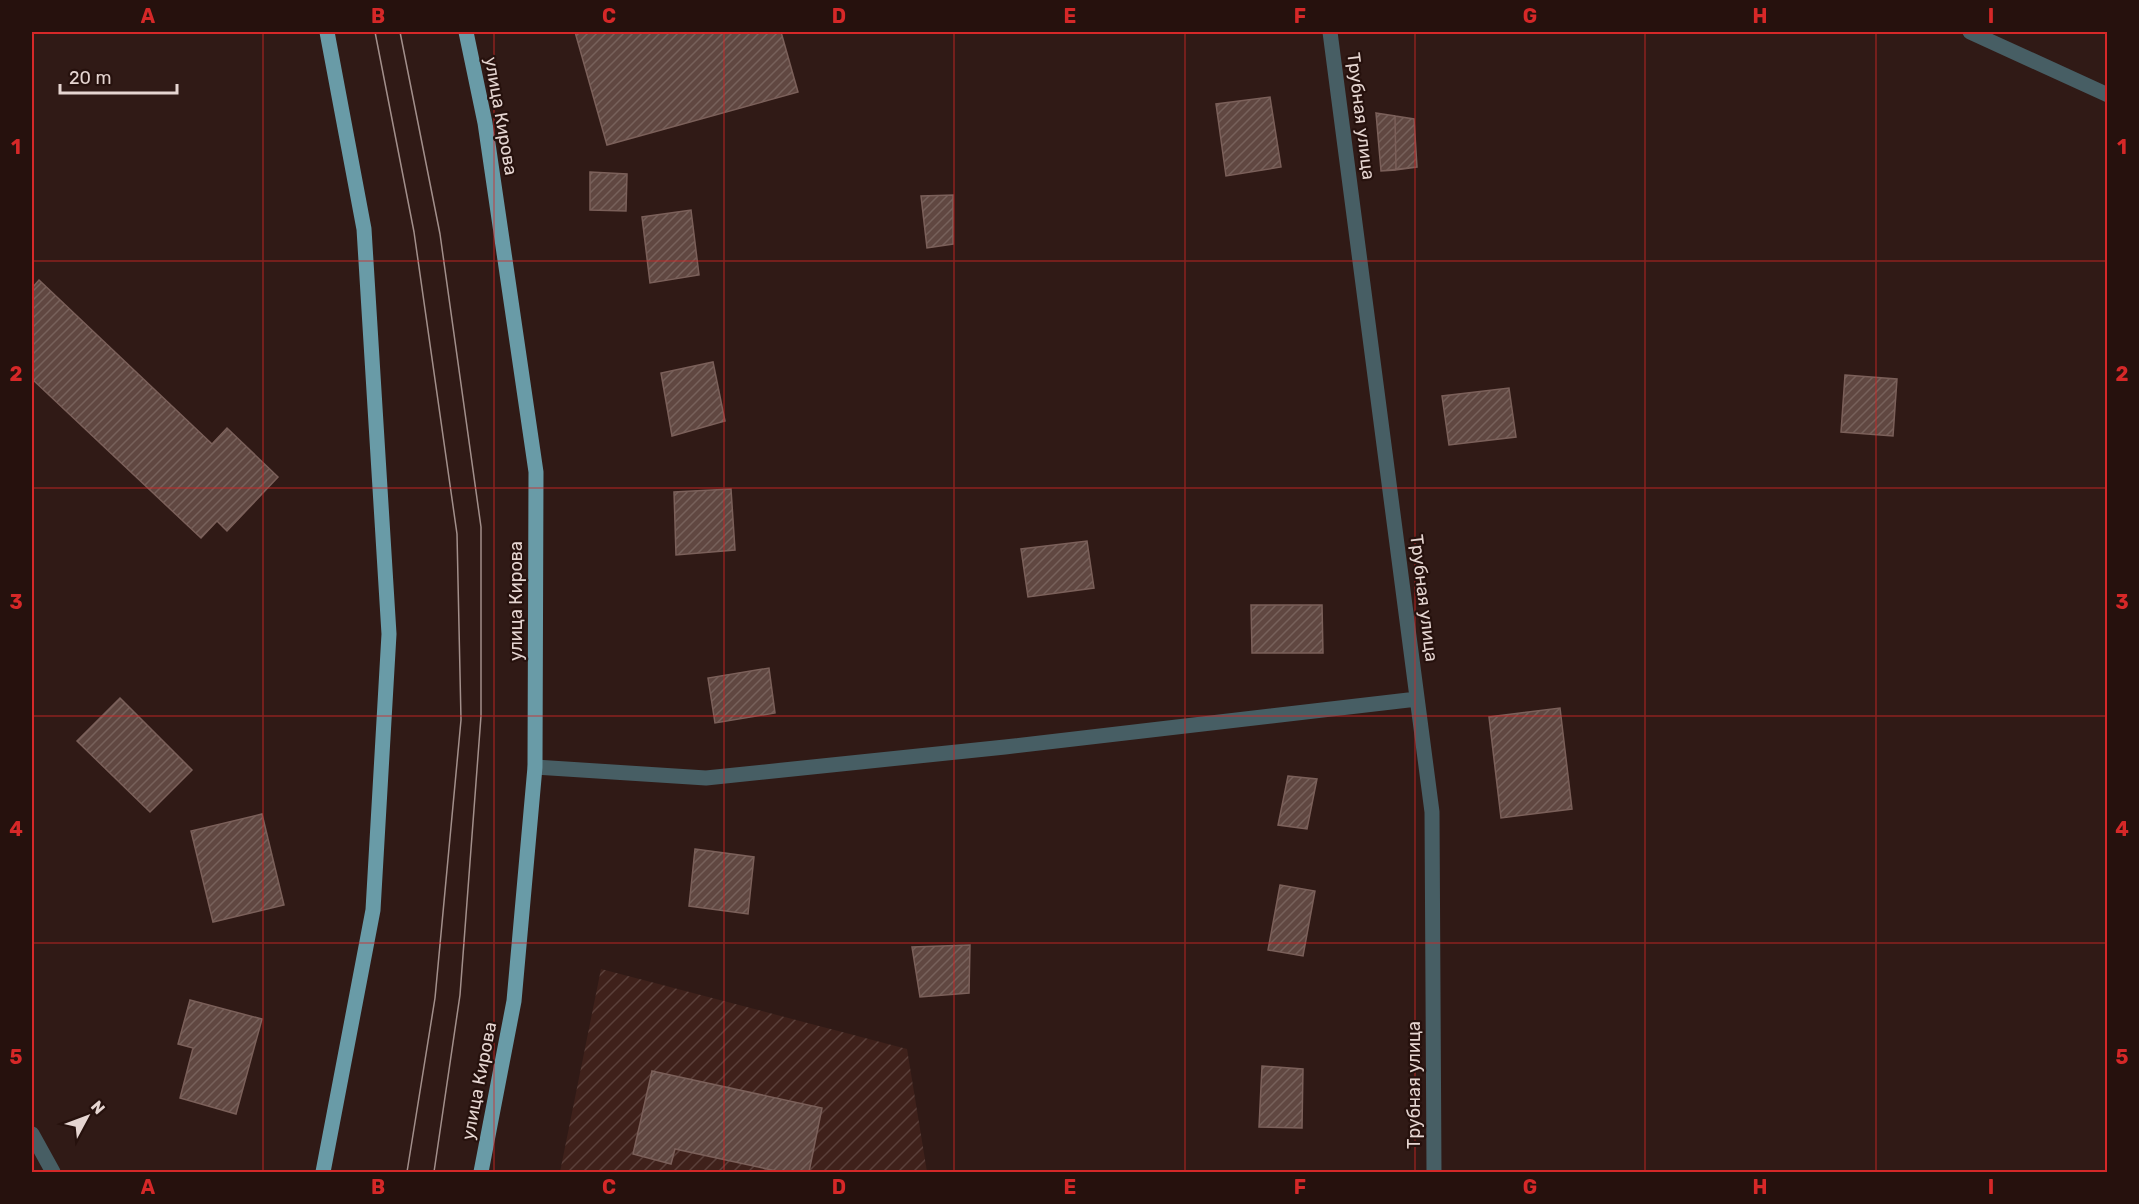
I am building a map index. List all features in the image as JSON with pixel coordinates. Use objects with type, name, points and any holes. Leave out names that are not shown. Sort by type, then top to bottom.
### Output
[{"type":"main road","points":[[323,1173],[373,910],[389,634],[364,229],[327,32]]},
{"type":"main road","name":"улица Кирова","points":[[466,32],[485,123],[536,472],[535,767],[514,1000],[481,1173]]},
{"type":"street","name":"Трубная улица","points":[[1330,32],[1432,812],[1434,1173]]},
{"type":"street","points":[[1970,32],[2108,95]]},
{"type":"street","points":[[535,767],[706,778],[1005,747],[1417,699]]},
{"type":"street","points":[[32,1134],[53,1173]]},
{"type":"shaded area","points":[[601,969],[907,1049],[927,1172],[560,1172]]},
{"type":"building","points":[[575,32],[781,32],[798,92],[607,145]]},
{"type":"building","points":[[1270,97],[1281,167],[1226,176],[1216,104]]},
{"type":"building","points":[[1376,113],[1414,119],[1417,167],[1381,171]]},
{"type":"building","points":[[1376,113],[1395,116],[1396,170],[1381,171]]},
{"type":"building","points":[[1395,116],[1414,119],[1417,167],[1396,170]]},
{"type":"building","points":[[590,172],[627,174],[626,211],[590,210]]},
{"type":"building","points":[[953,195],[953,244],[927,248],[921,196]]},
{"type":"building","points":[[691,210],[699,275],[650,283],[642,217]]},
{"type":"building","points":[[39,280],[212,444],[227,428],[278,477],[227,531],[217,521],[201,538],[32,379],[32,288]]},
{"type":"building","points":[[713,362],[725,421],[672,436],[661,373]]},
{"type":"building","points":[[1845,375],[1897,379],[1893,436],[1841,432]]},
{"type":"building","points":[[1509,388],[1516,437],[1449,445],[1442,396]]},
{"type":"building","points":[[731,489],[735,550],[676,555],[674,492]]},
{"type":"building","points":[[1087,541],[1094,588],[1028,597],[1021,549]]},
{"type":"building","points":[[1251,605],[1322,605],[1323,653],[1252,653]]},
{"type":"building","points":[[769,668],[775,713],[715,723],[708,678]]},
{"type":"building","points":[[120,698],[192,770],[150,812],[77,741]]},
{"type":"building","points":[[1560,708],[1572,809],[1501,818],[1489,717]]},
{"type":"building","points":[[1288,776],[1317,779],[1307,829],[1278,825]]},
{"type":"building","points":[[262,814],[284,905],[213,922],[191,831]]},
{"type":"building","points":[[695,849],[754,857],[748,914],[689,906]]},
{"type":"building","points":[[1280,885],[1315,891],[1303,956],[1268,950]]},
{"type":"building","points":[[970,945],[969,993],[920,997],[912,947]]},
{"type":"building","points":[[190,1000],[262,1019],[236,1114],[180,1098],[193,1048],[178,1044]]},
{"type":"building","points":[[1262,1066],[1303,1069],[1302,1128],[1259,1127]]},
{"type":"building","points":[[652,1071],[822,1108],[809,1172],[781,1172],[675,1149],[671,1164],[633,1154]]},
{"type":"tram line","points":[[375,32],[414,232],[457,534],[461,720],[435,998],[407,1172]]},
{"type":"tram line","points":[[400,32],[440,234],[481,527],[481,716],[460,995],[434,1172]]}]
